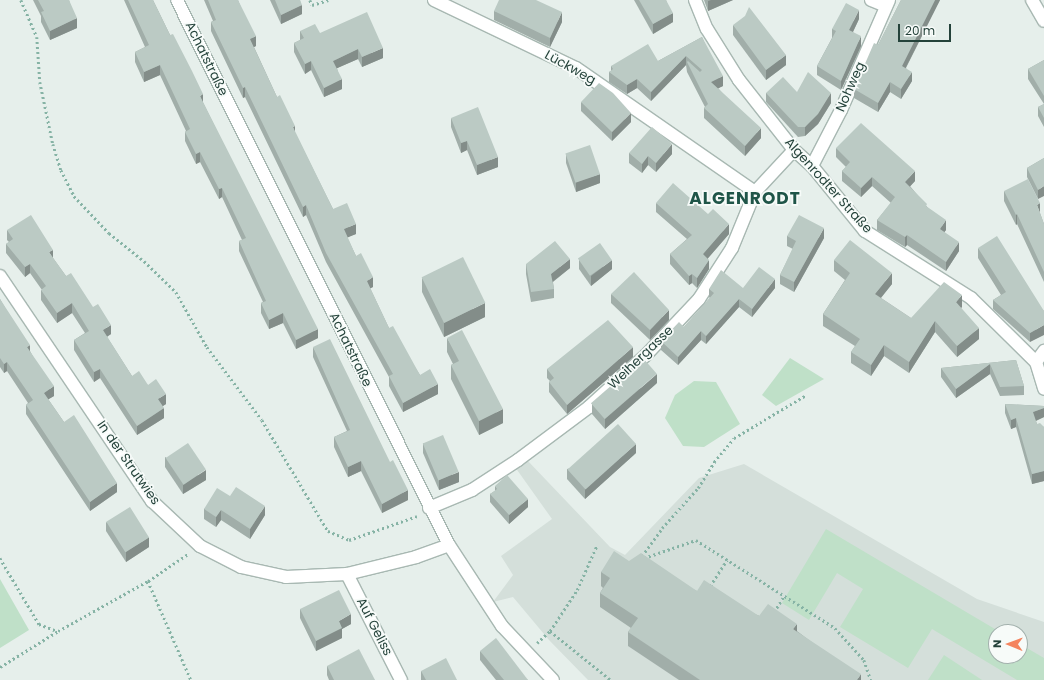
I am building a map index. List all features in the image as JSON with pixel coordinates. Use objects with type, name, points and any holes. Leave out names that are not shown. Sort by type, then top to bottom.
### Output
[{"type":"street","name":"Achatstraße","points":[[177,0],[429,508],[449,545],[487,606],[526,653],[553,680]]},
{"type":"street","name":"Lückweg","points":[[434,0],[576,68],[755,192]]},
{"type":"street","name":"Algenrodter Straße","points":[[695,0],[707,29],[739,80],[794,150],[812,166],[865,231],[971,298],[1036,362],[1044,389]]},
{"type":"street","name":"Nohweg","points":[[812,166],[841,110],[888,3],[871,0]]},
{"type":"street","points":[[1032,0],[1044,21]]},
{"type":"street","name":"Weihergasse","points":[[429,508],[472,490],[518,460],[589,407],[646,355],[699,299],[732,248],[755,192],[794,150]]},
{"type":"street","name":"In der Strutwies","points":[[0,276],[152,501],[200,546],[241,567],[286,578],[347,574],[416,557],[449,545]]},
{"type":"street","points":[[1036,362],[1044,351]]},
{"type":"street","name":"Auf Geliss","points":[[347,574],[401,680]]},
{"type":"path","points":[[21,0],[37,37],[40,82],[53,144],[61,170],[74,196],[109,233],[144,261],[176,292],[207,347],[262,420],[328,531],[349,540],[415,517],[429,508]]},
{"type":"path","points":[[310,0],[312,5],[328,0]]},
{"type":"path","points":[[806,395],[734,438],[714,462],[698,488],[662,528],[639,560],[696,540],[835,628],[864,660],[871,680]]},
{"type":"path","points":[[526,653],[550,630],[577,590],[597,545]]},
{"type":"path","points":[[0,667],[58,631],[148,581],[200,546]]},
{"type":"path","points":[[0,558],[39,624],[58,631]]},
{"type":"path","points":[[710,586],[727,560]]},
{"type":"path","points":[[148,581],[191,680]]},
{"type":"path","points":[[774,612],[784,596]]},
{"type":"path","points":[[550,630],[611,680]]},
{"type":"shaded area","points":[[527,460],[610,547],[625,555],[699,478],[744,464],[977,599],[1044,622],[1044,680],[588,680],[549,640],[513,597],[493,602],[513,575],[501,556],[552,519],[515,467]]},
{"type":"green space","points":[[790,358],[824,379],[776,406],[762,395]]},
{"type":"green space","points":[[694,381],[716,382],[740,424],[704,447],[683,446],[665,418],[675,395]]},
{"type":"green space","points":[[826,529],[988,625],[988,663],[932,629],[908,668],[840,627],[863,589],[837,573],[809,620],[782,603]]},
{"type":"green space","points":[[0,579],[29,630],[0,648]]},
{"type":"green space","points":[[1028,649],[1044,658],[1044,680],[1017,680],[990,664],[1028,664]]},
{"type":"green space","points":[[944,655],[982,680],[928,680]]},
{"type":"building","points":[[38,0],[69,0],[77,18],[50,31],[41,12],[44,11]]},
{"type":"building","points":[[128,0],[153,0],[170,35],[173,34],[203,94],[200,96],[318,329],[296,340],[283,313],[269,320],[261,303],[266,301],[239,241],[246,238],[222,188],[219,189],[200,152],[196,154],[185,132],[190,129],[160,65],[144,72],[135,52],[149,45]]},
{"type":"building","points":[[208,0],[238,0],[256,36],[250,39],[277,97],[280,95],[295,126],[293,127],[333,209],[347,203],[356,224],[344,229],[356,256],[361,253],[373,277],[367,281],[389,328],[393,326],[420,375],[430,369],[438,384],[403,403],[389,376],[393,374],[326,253],[306,205],[303,207],[245,87],[243,88],[211,22],[216,20]]},
{"type":"building","points":[[275,0],[300,0],[302,5],[281,15]]},
{"type":"building","points":[[499,0],[536,0],[562,12],[550,38],[494,11]]},
{"type":"building","points":[[639,0],[666,0],[673,13],[653,24]]},
{"type":"building","points":[[901,0],[935,0],[902,66],[912,72],[901,89],[890,82],[878,103],[854,89],[874,43],[878,45]]},
{"type":"building","points":[[846,3],[859,10],[849,30],[861,36],[841,81],[817,66],[836,31],[832,29]]},
{"type":"building","points":[[749,7],[786,55],[766,70],[733,25],[745,16]]},
{"type":"building","points":[[367,12],[383,48],[362,57],[358,49],[333,61],[342,79],[324,88],[311,61],[305,64],[294,43],[304,38],[300,31],[315,24],[320,33]]},
{"type":"building","points":[[702,37],[723,76],[711,82],[761,128],[745,146],[704,108],[708,104],[687,62],[688,61],[700,72],[702,70],[686,56],[651,92],[637,79],[627,85],[609,72],[613,69],[611,66],[648,44],[658,61]]},
{"type":"building","points":[[1044,60],[1044,96],[1028,69]]},
{"type":"building","points":[[808,72],[831,93],[818,114],[805,127],[798,127],[766,93],[783,77],[797,92]]},
{"type":"building","points":[[599,83],[613,93],[631,113],[612,132],[581,102]]},
{"type":"building","points":[[1044,104],[1044,118],[1038,107]]},
{"type":"building","points":[[478,107],[498,157],[477,165],[467,141],[461,143],[451,118]]},
{"type":"building","points":[[861,123],[915,171],[905,182],[927,204],[926,206],[946,220],[940,229],[959,242],[946,262],[907,235],[905,237],[877,220],[895,197],[872,177],[861,188],[842,171],[850,162],[836,148]]},
{"type":"building","points":[[652,127],[672,144],[656,163],[648,156],[642,164],[629,153]]},
{"type":"building","points":[[590,145],[600,174],[576,183],[565,153]]},
{"type":"building","points":[[1044,158],[1044,186],[1038,190],[1027,168]]},
{"type":"building","points":[[1028,179],[1040,203],[1037,205],[1044,224],[1044,272],[1017,214],[1016,215],[1004,191]]},
{"type":"building","points":[[673,183],[708,214],[713,209],[729,224],[703,254],[709,260],[697,278],[692,274],[689,276],[670,254],[692,235],[656,203]]},
{"type":"building","points":[[31,215],[53,250],[49,252],[66,276],[71,273],[93,307],[98,304],[111,325],[103,330],[132,376],[139,371],[148,385],[156,379],[166,394],[158,399],[164,408],[137,426],[100,369],[94,372],[74,340],[89,331],[72,303],[57,313],[41,290],[46,286],[30,264],[25,267],[6,244],[13,239],[7,230]]},
{"type":"building","points":[[799,215],[824,228],[794,282],[780,275],[796,241],[787,236]]},
{"type":"building","points":[[997,236],[1044,311],[1044,325],[1030,333],[993,300],[1006,292],[978,248]]},
{"type":"building","points":[[850,240],[892,273],[875,294],[911,318],[944,282],[962,295],[956,302],[979,328],[957,346],[935,321],[909,362],[884,345],[871,365],[851,352],[860,339],[823,314],[850,273],[834,260]]},
{"type":"building","points":[[555,241],[570,259],[551,274],[554,289],[531,292],[526,264]]},
{"type":"building","points":[[600,243],[612,260],[590,276],[578,258]]},
{"type":"building","points":[[463,257],[485,303],[444,323],[422,277]]},
{"type":"building","points":[[759,267],[775,279],[752,309],[739,299],[706,336],[701,331],[678,357],[661,341],[679,322],[684,327],[714,293],[709,289],[721,270],[743,288]]},
{"type":"building","points":[[634,272],[669,310],[650,330],[611,294]]},
{"type":"building","points":[[0,299],[30,345],[27,347],[54,386],[44,393],[64,422],[74,415],[117,483],[90,502],[26,405],[33,400],[7,362],[4,364],[0,358]]},
{"type":"building","points":[[608,320],[633,347],[567,405],[549,382],[554,378],[547,369]]},
{"type":"building","points":[[462,330],[503,409],[479,421],[451,365],[459,361],[447,338]]},
{"type":"building","points":[[330,339],[390,462],[393,460],[408,490],[382,504],[361,461],[348,467],[334,437],[350,430],[313,347]]},
{"type":"building","points":[[643,358],[657,374],[605,419],[591,403]]},
{"type":"building","points":[[1016,360],[1024,386],[1000,387],[990,364],[956,389],[941,368]]},
{"type":"building","points":[[1005,404],[1044,406],[1044,408],[1033,412],[1037,424],[1040,423],[1044,427],[1044,471],[1032,474],[1016,418],[1011,420]]},
{"type":"building","points":[[618,424],[636,444],[586,490],[567,470]]},
{"type":"building","points":[[443,435],[459,472],[438,480],[423,444]]},
{"type":"building","points":[[188,443],[206,470],[184,485],[166,458]]},
{"type":"building","points":[[507,475],[528,499],[509,515],[490,494],[497,489],[495,486]]},
{"type":"building","points":[[236,487],[265,506],[250,529],[221,510],[216,517],[204,509],[217,488],[230,496]]},
{"type":"building","points":[[130,507],[149,538],[125,552],[106,522]]},
{"type":"building","points":[[614,551],[629,561],[641,553],[697,591],[704,580],[759,616],[768,604],[797,624],[793,629],[861,674],[857,680],[700,680],[628,632],[638,618],[600,593],[610,578],[601,572]]},
{"type":"building","points":[[339,590],[351,614],[339,621],[342,628],[316,641],[300,609]]},
{"type":"building","points":[[496,638],[528,680],[504,680],[480,651]]},
{"type":"building","points":[[359,649],[375,680],[334,680],[327,666]]},
{"type":"building","points":[[446,658],[457,680],[426,680],[421,671]]},
{"type":"district","name":"ALGENRODT","points":[[745,199]]}]
